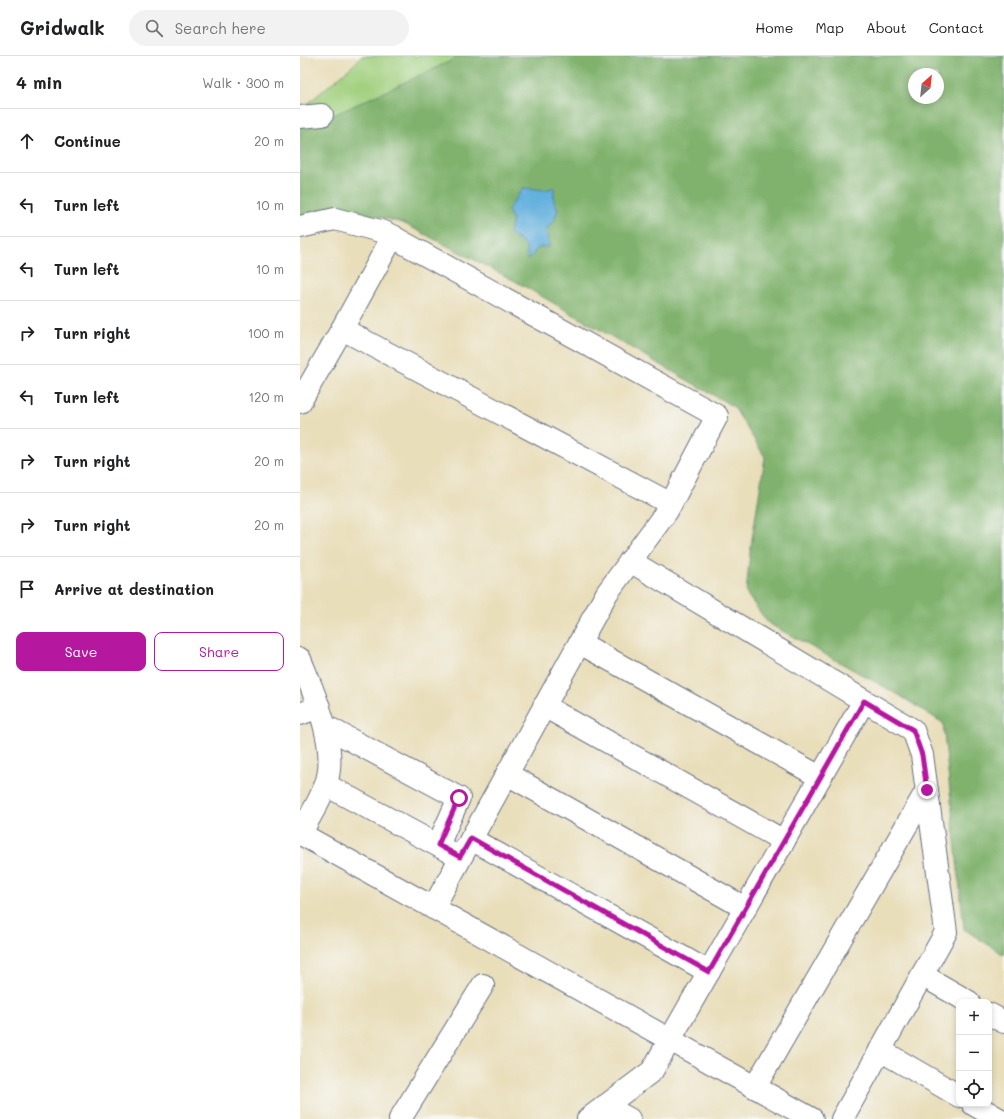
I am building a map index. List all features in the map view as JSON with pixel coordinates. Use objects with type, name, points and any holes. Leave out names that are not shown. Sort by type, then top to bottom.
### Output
[{"type":"street","points":[[300,117],[322,115]]},
{"type":"street","points":[[300,227],[335,219],[384,232],[393,236],[717,416],[671,504],[607,593],[433,908]]},
{"type":"street","points":[[300,402],[342,330],[393,236]]},
{"type":"street","points":[[342,330],[671,504]]},
{"type":"street","points":[[630,561],[913,730],[922,755],[946,932],[842,1119]]},
{"type":"street","points":[[580,643],[820,777]]},
{"type":"street","points":[[300,660],[315,716],[330,763],[326,785],[300,835],[812,1119]]},
{"type":"street","points":[[588,1119],[652,1071],[864,701]]},
{"type":"street","points":[[544,706],[784,841]]},
{"type":"street","points":[[315,716],[459,798],[438,845]]},
{"type":"street","points":[[507,774],[745,908]]},
{"type":"street","points":[[326,785],[460,857]]},
{"type":"street","points":[[755,1087],[927,790]]},
{"type":"street","points":[[471,838],[709,972]]},
{"type":"street","points":[[922,975],[964,999]]},
{"type":"street","points":[[400,1119],[482,985]]},
{"type":"street","points":[[992,1016],[1004,1022]]},
{"type":"street","points":[[880,1050],[956,1094]]},
{"type":"street","points":[[605,1106],[629,1119]]},
{"type":"street","points":[[978,1107],[998,1119]]},
{"type":"green space","points":[[362,56],[471,56],[339,119],[305,106]]},
{"type":"green space","points":[[458,56],[1004,56],[1004,955],[964,929],[943,723],[899,695],[768,623],[746,593],[750,552],[765,457],[734,407],[515,281],[403,223],[340,207],[300,215],[300,125],[323,120],[453,60]]},
{"type":"water","points":[[554,187],[554,201],[558,209],[554,221],[546,229],[549,247],[539,247],[528,260],[526,246],[509,233],[513,221],[508,210],[523,188],[546,190]]},
{"type":"route","points":[[459,798],[438,845],[460,857],[471,838],[709,972],[864,701],[913,730],[922,755],[927,790]]}]
